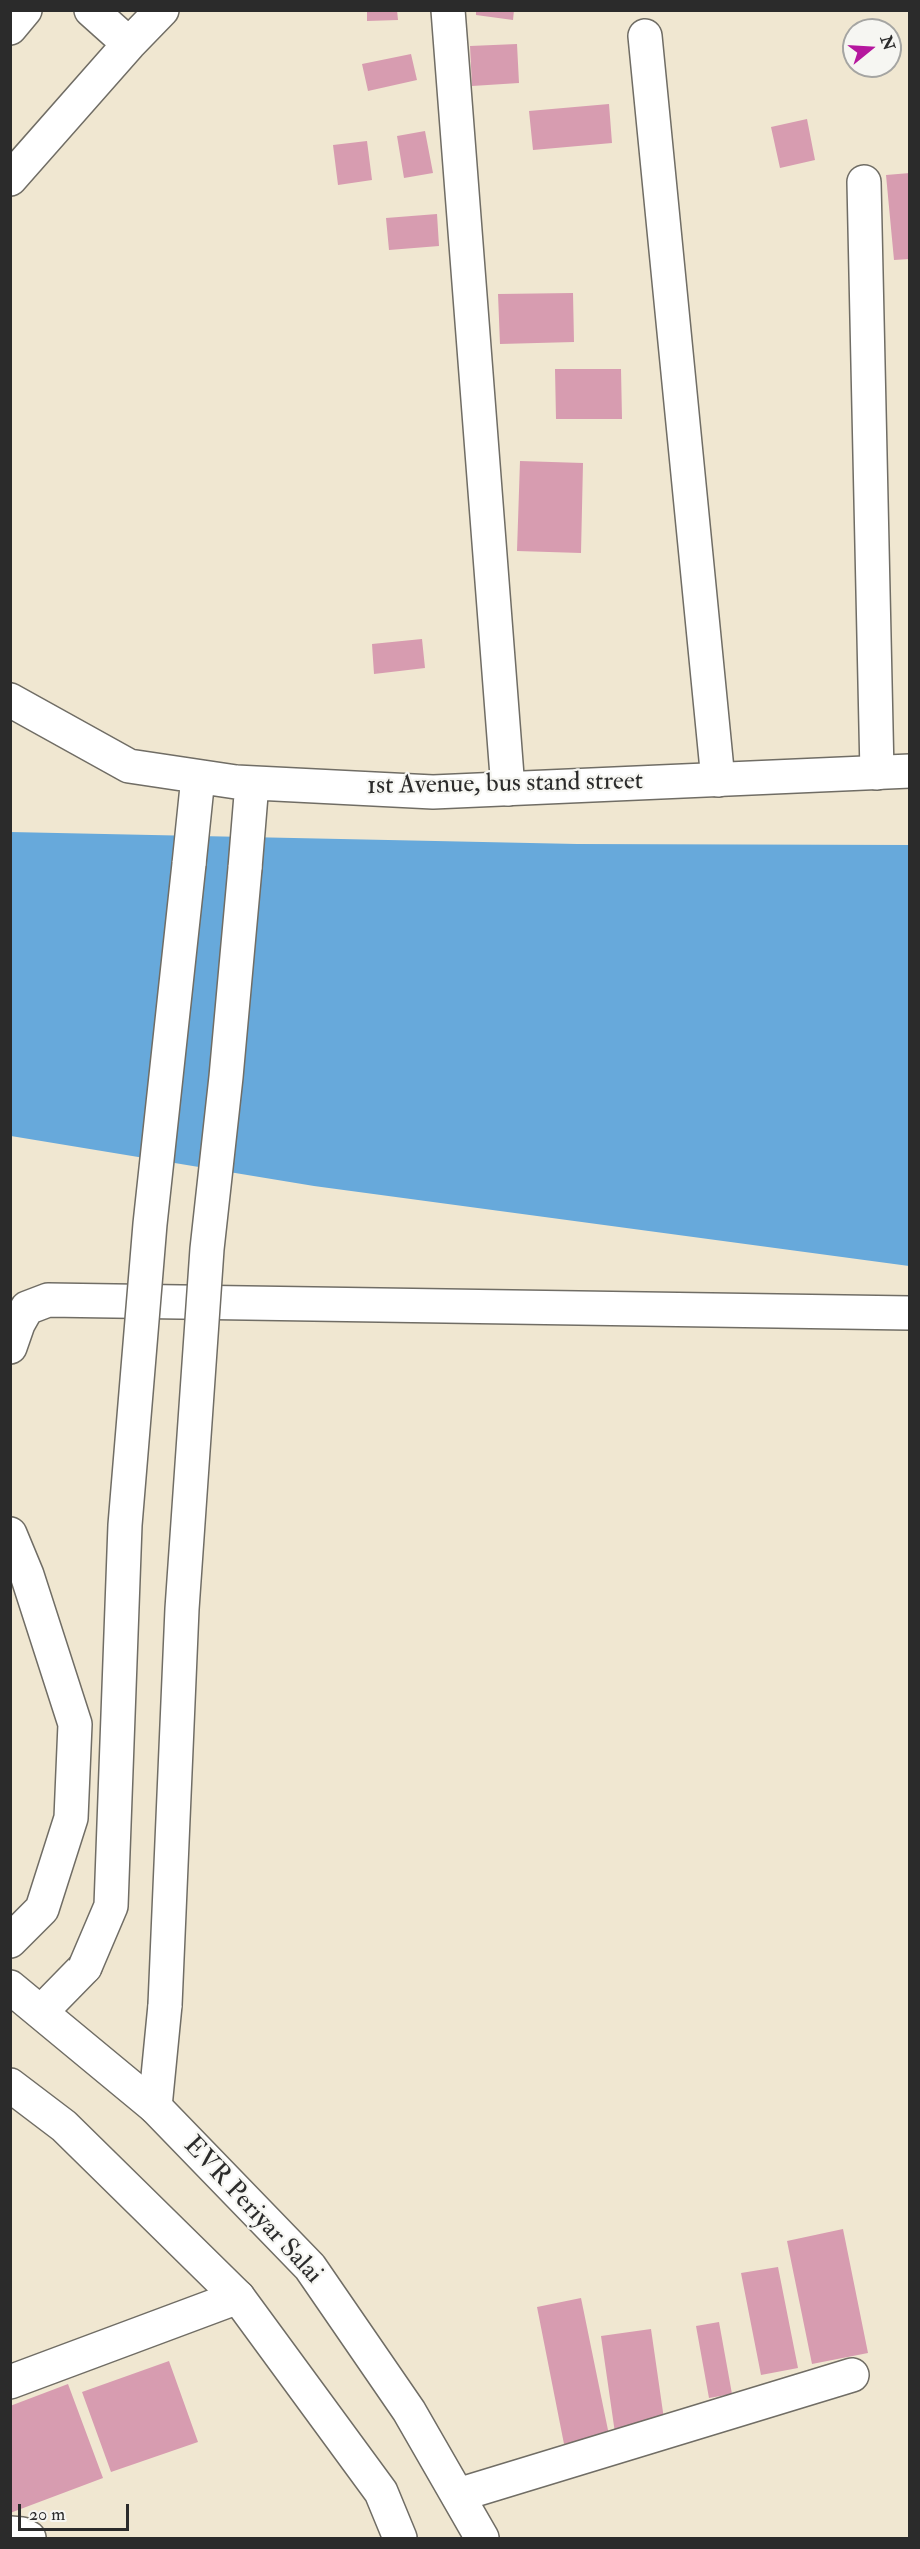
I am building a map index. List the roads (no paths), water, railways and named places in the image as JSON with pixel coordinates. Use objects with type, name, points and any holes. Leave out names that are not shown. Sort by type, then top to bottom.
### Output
[{"type":"street","points":[[10,28],[25,10]]},
{"type":"street","points":[[91,10],[129,44]]},
{"type":"street","points":[[10,178],[162,10]]},
{"type":"street","points":[[448,10],[508,789]]},
{"type":"street","points":[[645,36],[718,780]]},
{"type":"street","points":[[864,182],[877,773]]},
{"type":"street","name":"1st Avenue, bus stand street","points":[[10,700],[129,766],[252,783],[432,792],[909,771]]},
{"type":"street","points":[[41,2012],[85,1967],[111,1906],[125,1525],[150,1224],[198,777]]},
{"type":"street","points":[[155,2108],[165,2005],[182,1609],[206,1261],[252,783]]},
{"type":"street","points":[[10,1347],[18,1324],[27,1308],[48,1300],[909,1313]]},
{"type":"street","points":[[10,1534],[27,1575],[75,1724],[71,1818],[42,1910],[10,1941]]},
{"type":"street","name":"EVR Periyar Salai","points":[[10,1987],[155,2108],[310,2267],[409,2410],[482,2538]]},
{"type":"street","points":[[10,2085],[64,2126],[238,2297],[381,2493],[400,2538]]},
{"type":"street","points":[[10,2382],[238,2297]]},
{"type":"street","points":[[458,2495],[852,2375]]},
{"type":"street","points":[[10,2533],[22,2534],[29,2538]]},
{"type":"water","points":[[10,832],[577,844],[909,845],[909,1266],[314,1186],[11,1136]]}]
